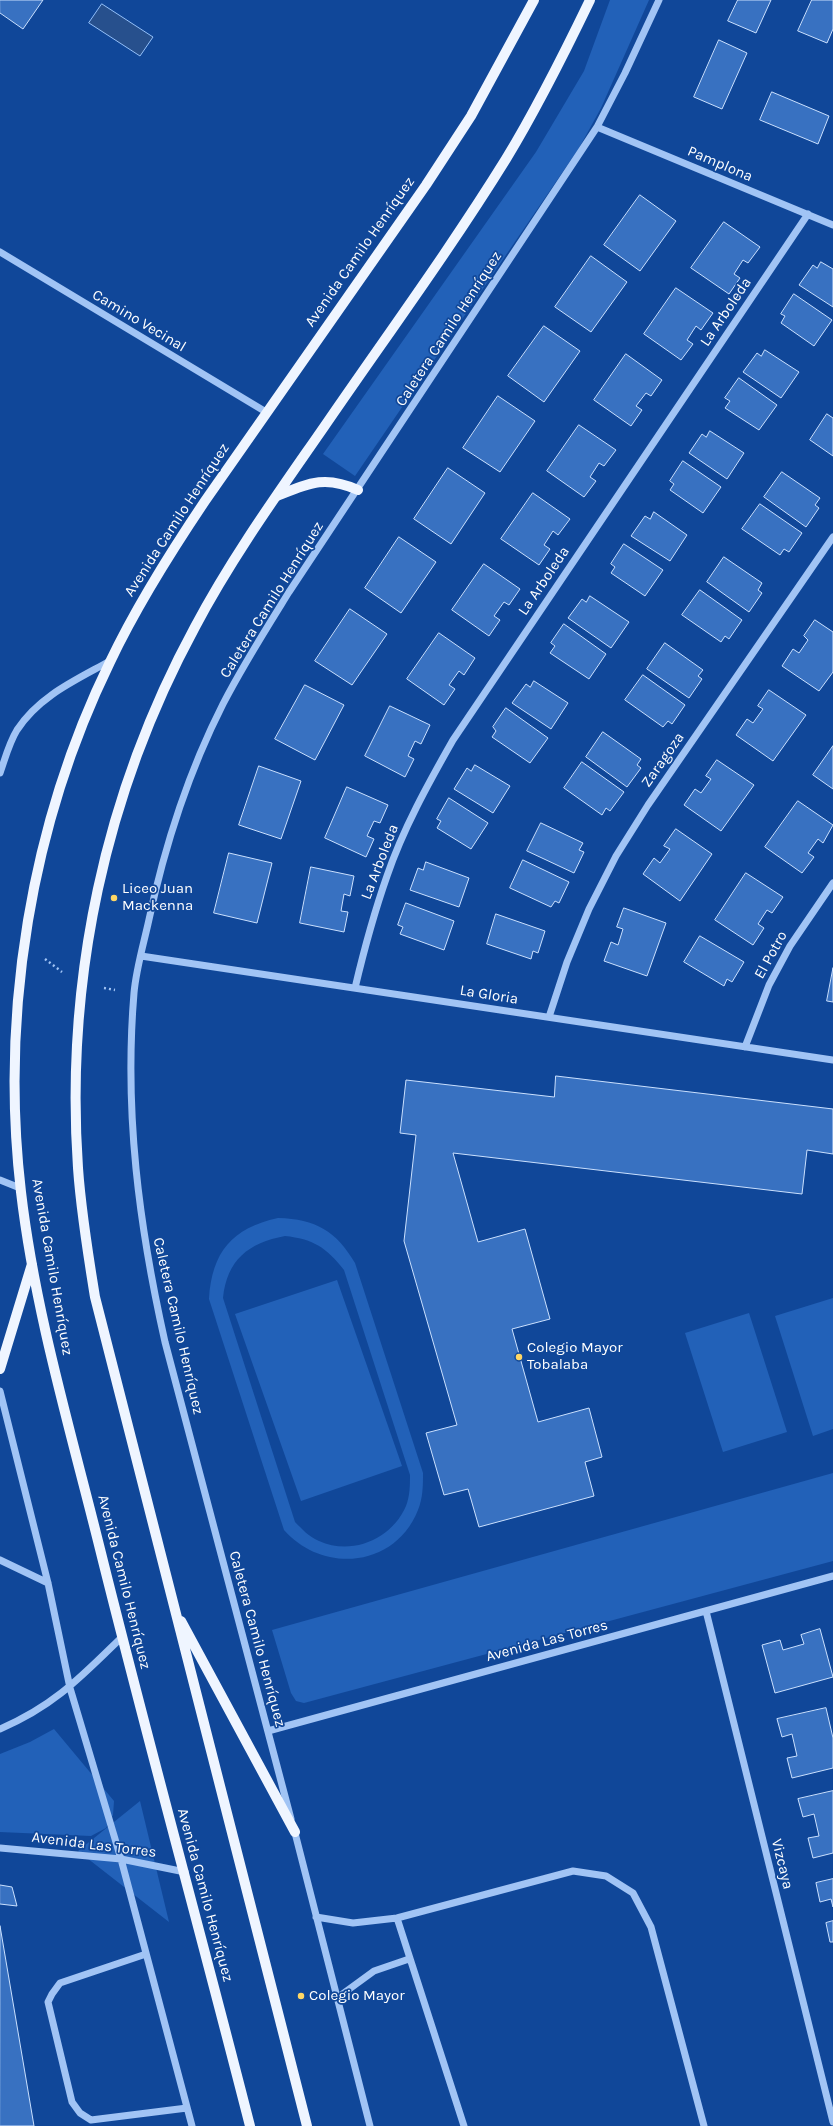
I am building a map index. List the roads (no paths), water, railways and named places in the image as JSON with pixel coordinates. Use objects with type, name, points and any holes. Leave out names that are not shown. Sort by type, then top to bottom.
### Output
[{"type":"main road","name":"Avenida Camilo Henríquez","points":[[250,2126],[185,1872],[165,1805],[122,1637],[55,1368],[32,1262],[20,1188],[16,1130],[16,1044],[18,1006],[29,922],[45,841],[58,795],[85,719],[110,661],[136,611],[170,553],[266,412],[426,185],[471,116],[512,44],[534,0]]},
{"type":"main road","points":[[307,2126],[95,1297],[84,1233],[78,1169],[75,1108],[76,1047],[81,986],[89,925],[102,864],[119,804],[141,743],[166,684],[195,626],[227,572],[277,496],[506,159],[565,53],[590,0]]},
{"type":"main road","points":[[277,496],[318,481],[344,484],[358,490]]},
{"type":"main road","points":[[0,1369],[32,1262]]},
{"type":"main road","points":[[173,1605],[295,1832]]},
{"type":"street","name":"Caletera Camilo Henríquez","points":[[370,2126],[295,1832],[165,1342],[149,1272],[138,1201],[132,1130],[131,1060],[134,992],[154,891],[173,827],[195,766],[222,705],[254,647],[597,127],[625,73],[659,0]]},
{"type":"street","name":"Pamplona","points":[[597,127],[833,225]]},
{"type":"street","name":"La Arboleda","points":[[355,988],[369,931],[387,875],[410,821],[453,740],[808,214]]},
{"type":"street","name":"Camino Vecinal","points":[[0,252],[266,412]]},
{"type":"street","name":"Zaragoza","points":[[549,1017],[567,962],[583,922],[616,856],[648,805],[833,537]]},
{"type":"street","points":[[0,773],[16,731],[30,713],[58,690],[110,661]]},
{"type":"street","name":"El Potro","points":[[745,1047],[769,985],[790,946],[833,883]]},
{"type":"street","name":"La Gloria","points":[[141,956],[833,1060]]},
{"type":"street","points":[[0,1180],[20,1188]]},
{"type":"street","points":[[0,1391],[48,1583],[70,1688],[121,1859],[192,2126]]},
{"type":"street","points":[[0,1560],[48,1583]]},
{"type":"street","name":"Avenida Las Torres","points":[[268,1731],[833,1576]]},
{"type":"street","name":"Vizcaya","points":[[706,1611],[833,2122]]},
{"type":"street","points":[[0,1730],[37,1712],[70,1688],[122,1637]]},
{"type":"street","name":"Avenida Las Torres","points":[[0,1848],[121,1859],[185,1872]]},
{"type":"street","points":[[316,1917],[353,1923],[397,1918],[573,1871],[606,1876],[633,1893],[651,1927],[704,2126]]},
{"type":"street","points":[[397,1918],[409,1960],[464,2126]]},
{"type":"street","points":[[146,1954],[60,1984],[52,1994],[48,2002],[72,2102],[80,2113],[91,2120],[187,2108]]},
{"type":"street","points":[[337,1998],[374,1971],[409,1960]]},
{"type":"place","name":"Liceo Juan Mackenna","points":[[114,898]]},
{"type":"place","name":"Colegio Mayor Tobalaba","points":[[519,1357]]},
{"type":"place","name":"Colegio Mayor","points":[[301,1996]]}]
